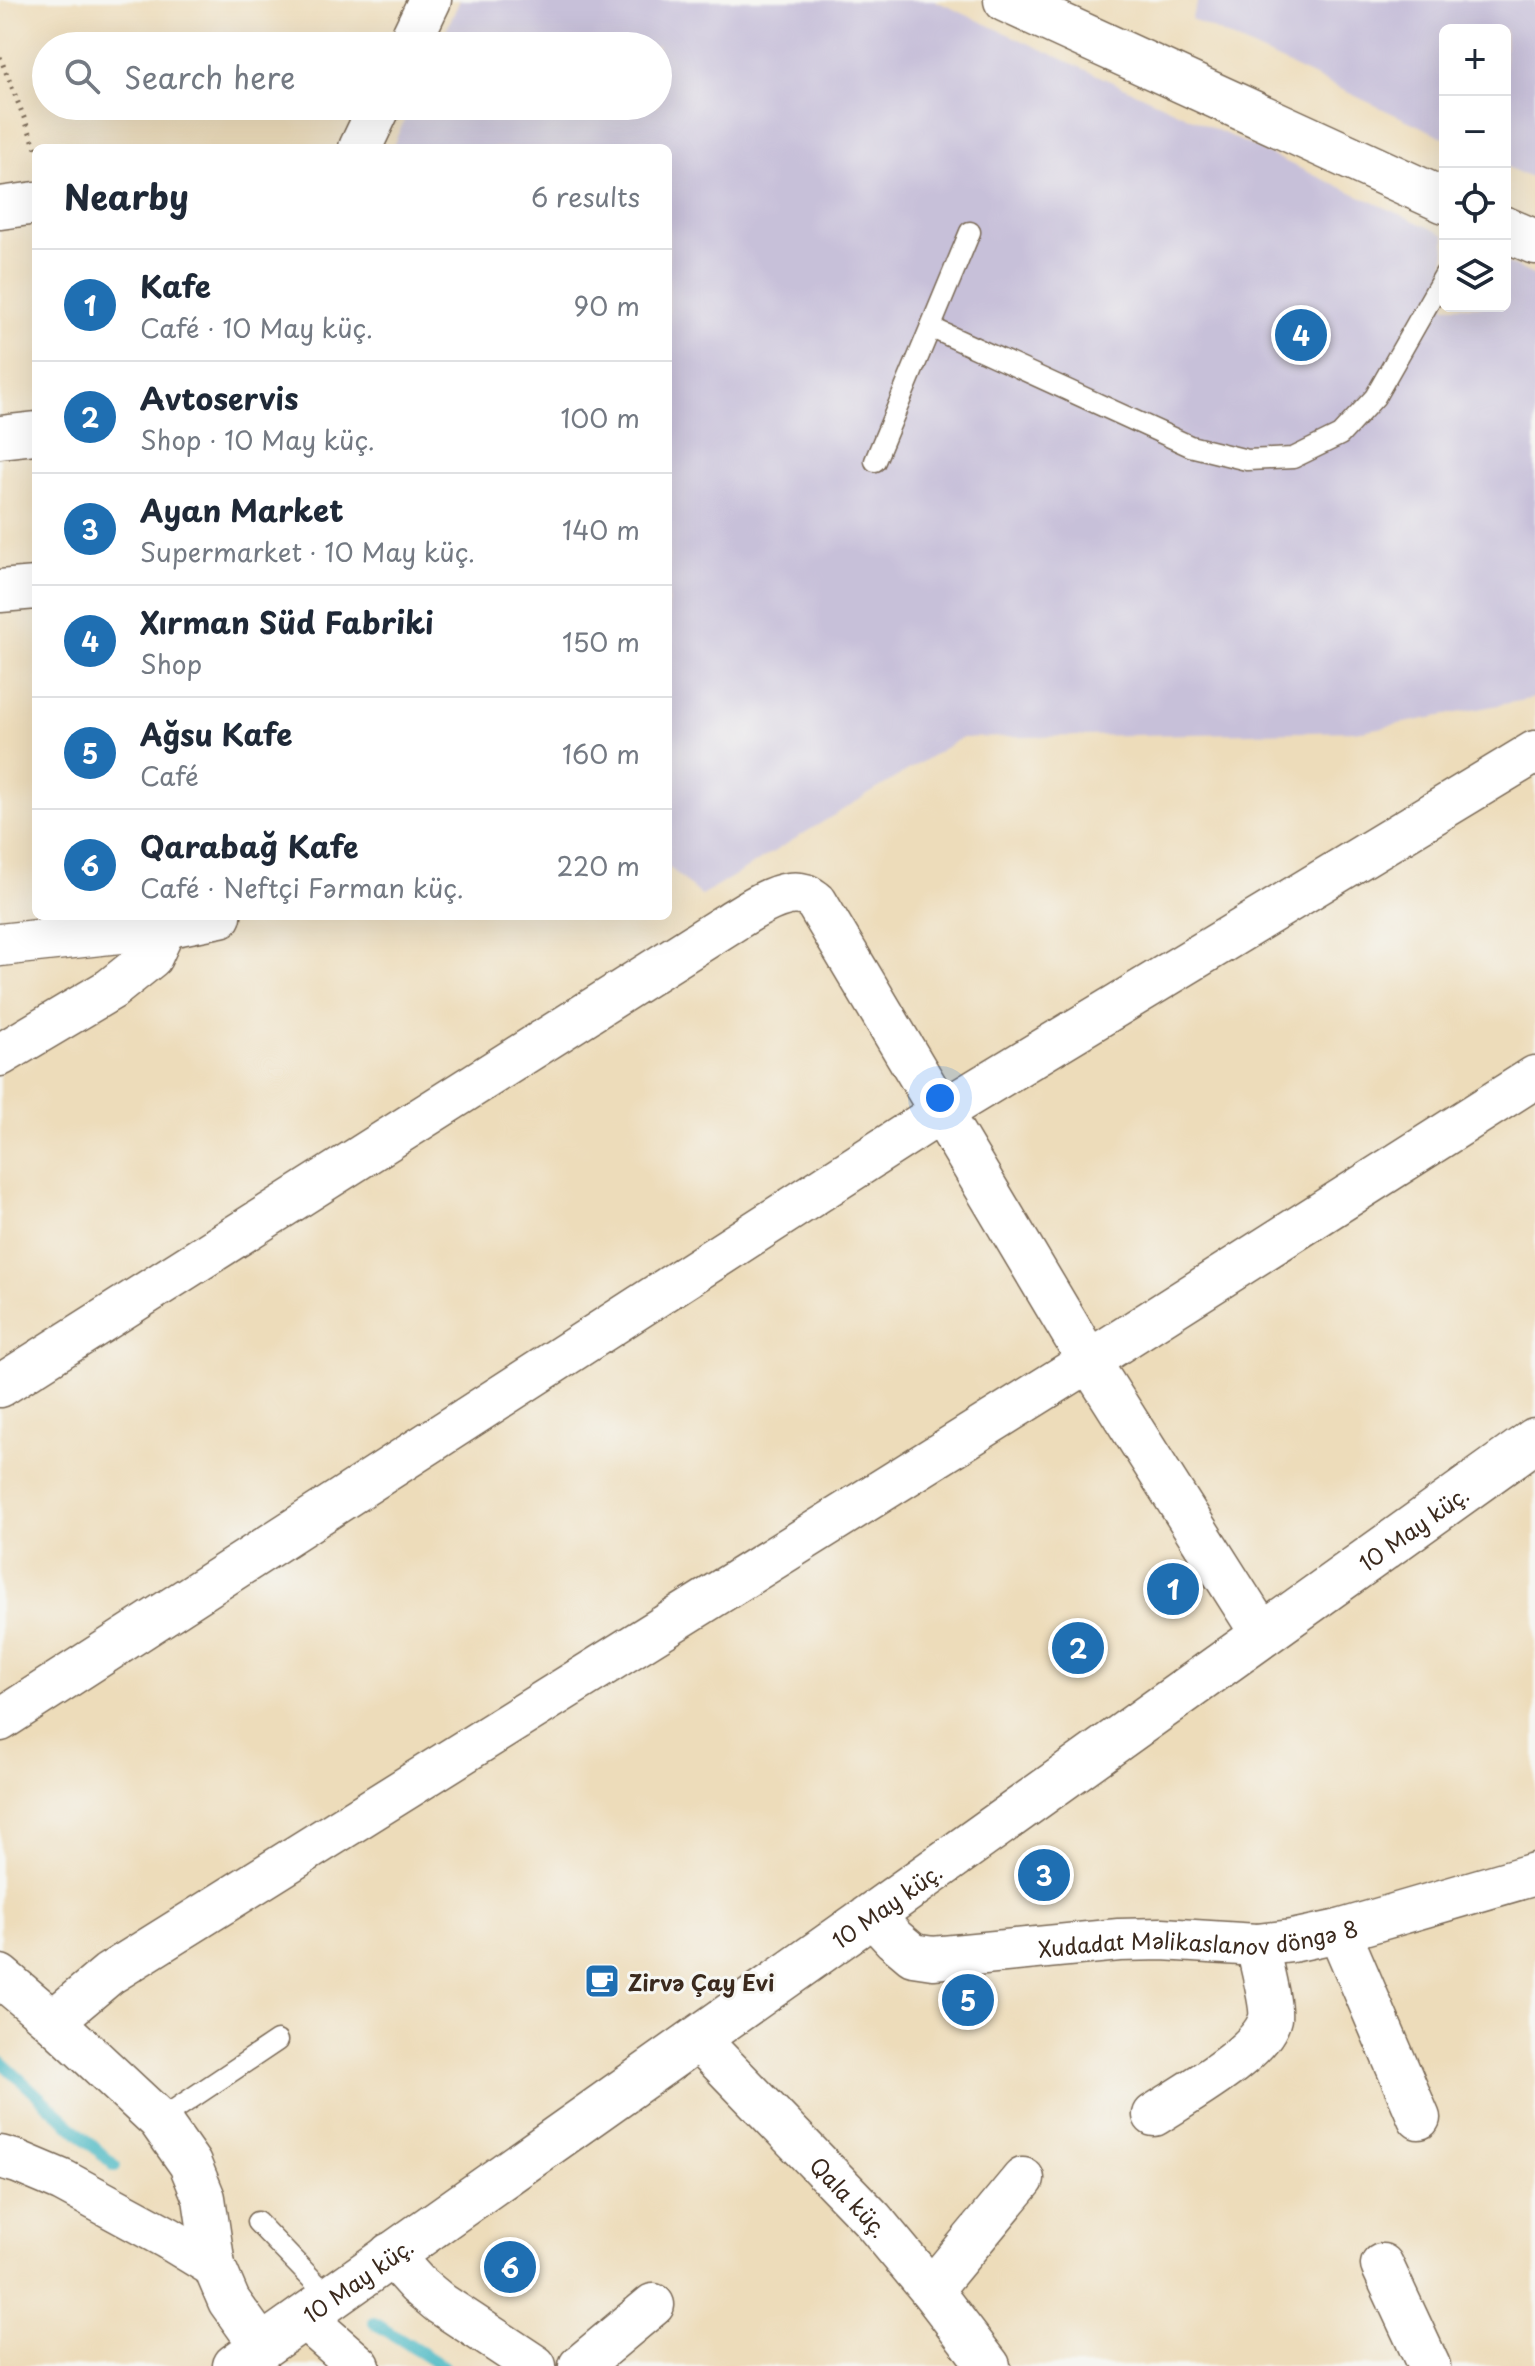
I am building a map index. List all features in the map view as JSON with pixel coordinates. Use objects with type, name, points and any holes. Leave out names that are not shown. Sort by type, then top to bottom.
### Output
[{"type":"main road","points":[[1006,0],[1439,198]]},
{"type":"main road","points":[[1511,232],[1535,242]]},
{"type":"main road","name":"10 May küç.","points":[[248,2356],[872,1915],[1535,1440]]},
{"type":"street","points":[[415,32],[430,0]]},
{"type":"street","points":[[362,144],[373,120]]},
{"type":"street","points":[[0,208],[32,204]]},
{"type":"street","points":[[0,437],[32,433]]},
{"type":"street","points":[[0,591],[32,588]]},
{"type":"street","points":[[0,1720],[941,1112],[1535,752]]},
{"type":"street","points":[[0,1386],[765,901],[787,895],[805,895],[816,902],[1089,1361],[1262,1634]]},
{"type":"street","points":[[0,945],[165,927],[200,920]]},
{"type":"street","points":[[0,1055],[111,989],[151,957],[165,927]]},
{"type":"street","points":[[53,2021],[109,1974],[1089,1361],[1535,1077]]},
{"type":"street","name":"Xudadat Məlikaslanov döngə 8","points":[[872,1915],[913,1955],[933,1958],[1119,1940],[1162,1939],[1257,1945],[1339,1931],[1535,1874]]},
{"type":"street","points":[[1339,1931],[1419,2118]]},
{"type":"street","points":[[1154,2115],[1241,2056],[1263,2035],[1270,2015],[1257,1945]]},
{"type":"street","points":[[0,1976],[159,2120],[190,2164],[204,2198],[214,2266],[248,2356]]},
{"type":"street","name":"Qala küç.","points":[[697,2038],[872,2219],[989,2366]]},
{"type":"street","points":[[0,2157],[63,2181],[214,2266]]},
{"type":"street","points":[[931,2290],[1023,2179]]},
{"type":"street","points":[[390,2254],[417,2284],[441,2304],[535,2366]]},
{"type":"street","points":[[1382,2265],[1429,2366]]},
{"type":"street","points":[[580,2366],[653,2305]]},
{"type":"street","points":[[317,2308],[359,2366]]},
{"type":"lane","points":[[875,461],[970,232]]},
{"type":"lane","points":[[932,328],[1190,446],[1247,460],[1293,458],[1340,435],[1375,397],[1439,285]]},
{"type":"lane","points":[[159,2120],[277,2041]]},
{"type":"lane","points":[[257,2222],[317,2308]]},
{"type":"path","points":[[0,57],[34,144]]},
{"type":"shaded area","points":[[460,0],[934,0],[1439,232],[1439,312],[1511,312],[1511,265],[1535,276],[1535,698],[1362,731],[961,738],[701,896],[672,870],[672,144],[394,144],[405,120],[672,120],[672,32],[445,32]]},
{"type":"shaded area","points":[[1199,0],[1535,0],[1535,180],[1511,169],[1511,24],[1439,24],[1439,135],[1191,19]]},
{"type":"waterway","points":[[0,2061],[115,2166]]},
{"type":"waterway","points":[[374,2323],[443,2366]]},
{"type":"place","name":"Xırman Süd Fabriki","points":[[1301,335]]},
{"type":"place","name":"Kafe","points":[[1173,1589]]},
{"type":"place","name":"Avtoservis","points":[[1078,1648]]},
{"type":"place","name":"Ayan Market","points":[[1044,1875]]},
{"type":"place","name":"Zirvə Çay Evi","points":[[602,1981]]},
{"type":"place","name":"Ağsu Kafe","points":[[968,2000]]},
{"type":"place","name":"Qarabağ Kafe","points":[[510,2267]]}]
